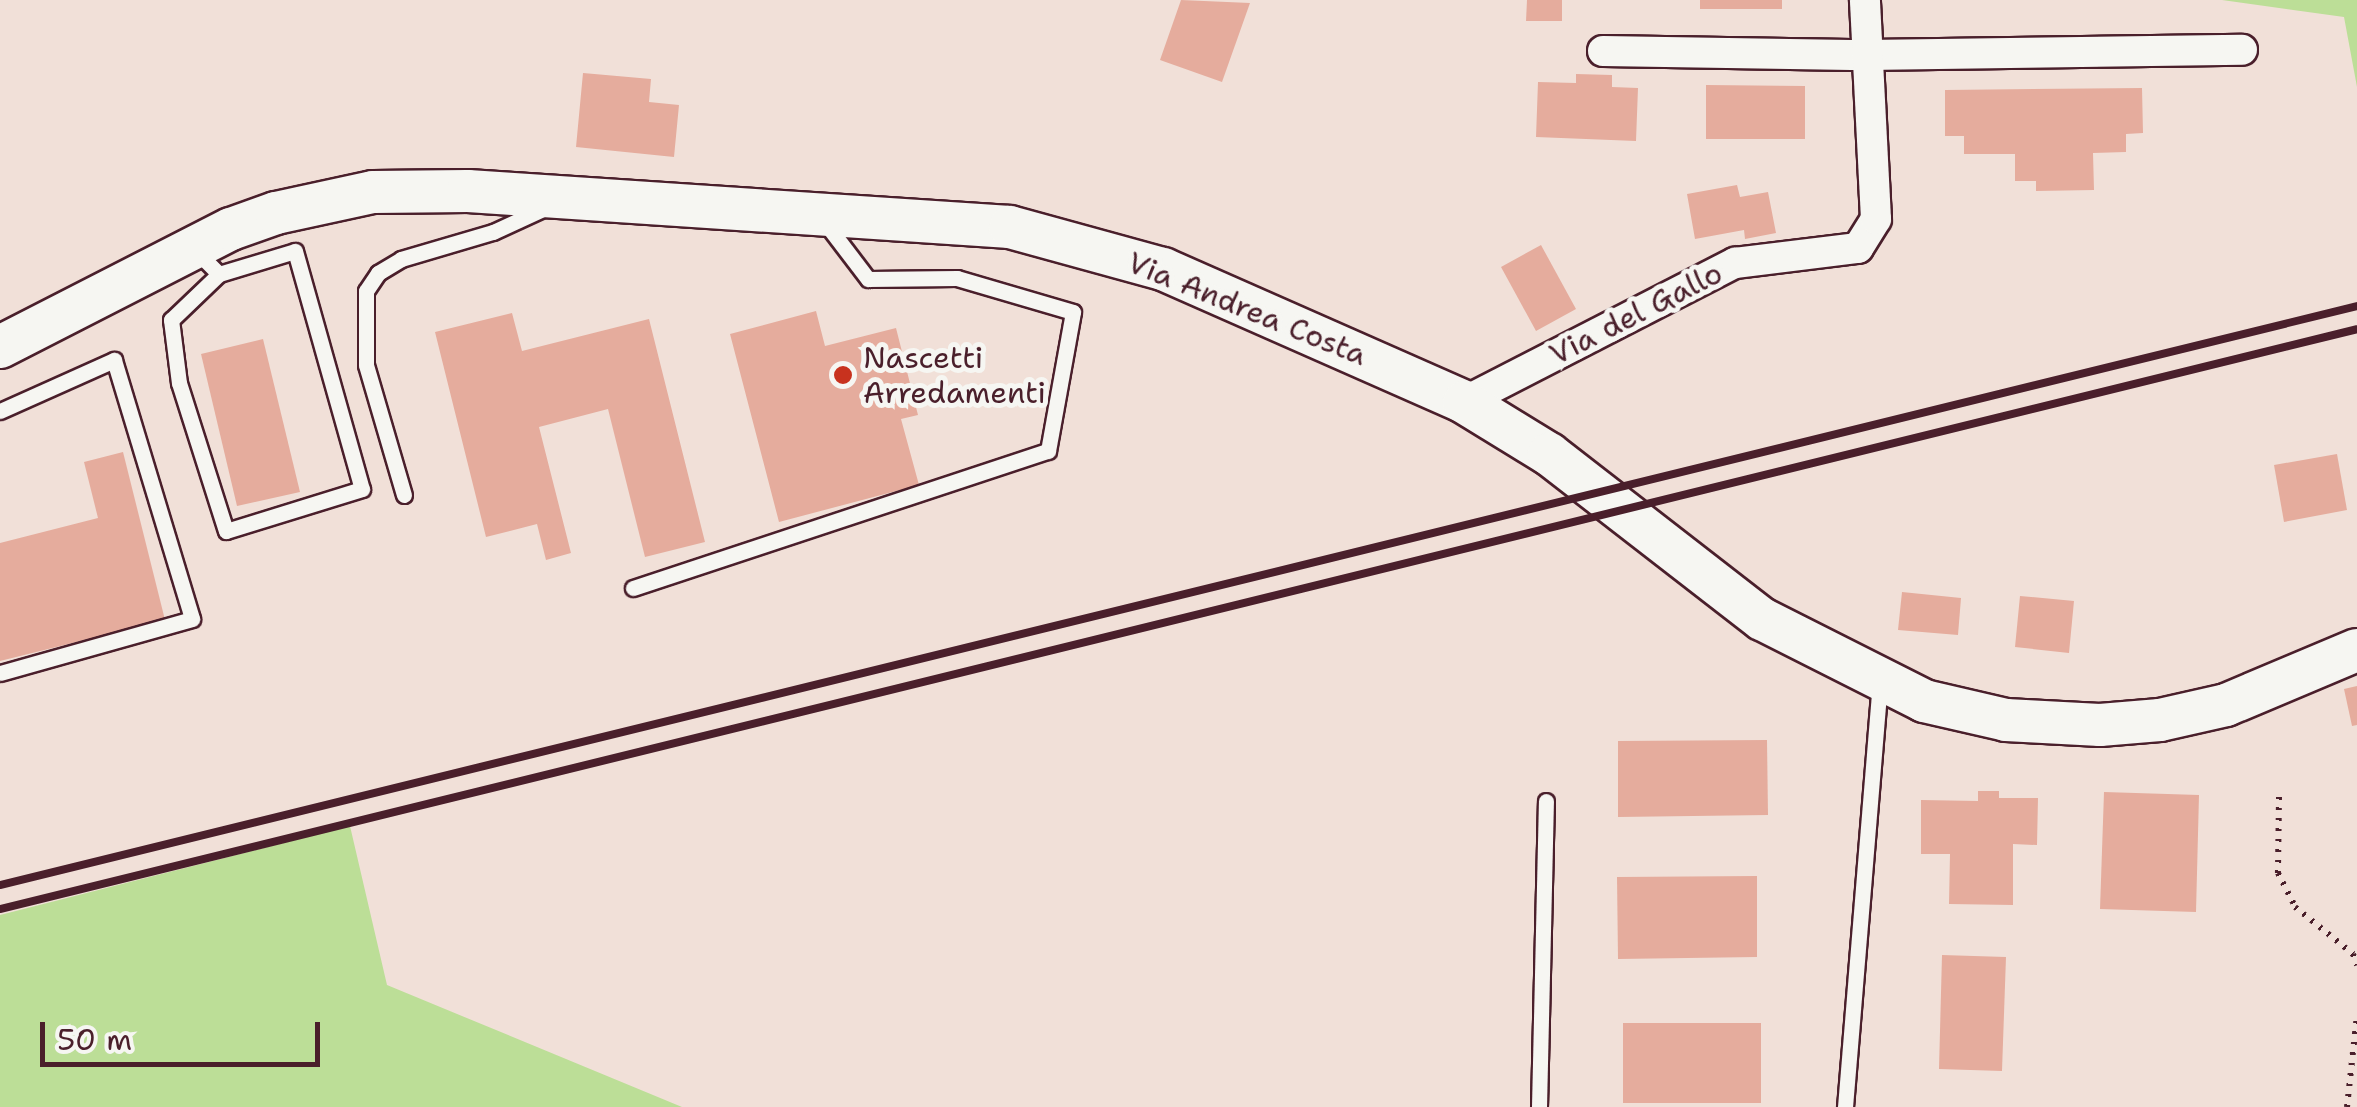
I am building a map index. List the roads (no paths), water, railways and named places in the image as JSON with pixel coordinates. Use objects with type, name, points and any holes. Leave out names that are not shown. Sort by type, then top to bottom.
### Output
[{"type":"main road","name":"Via Andrea Costa","points":[[0,347],[205,260],[276,213],[373,192],[468,191],[1010,227],[1163,269],[1464,402],[1548,454],[1762,619],[1880,681],[1966,713],[2006,720],[2100,725],[2177,717],[2226,705],[2357,650]]},
{"type":"street","name":"Via del Gallo","points":[[1464,402],[1735,264],[1858,248],[1876,220],[1866,0]]},
{"type":"street","points":[[1602,50],[1867,55],[2242,50]]},
{"type":"lane","points":[[404,495],[366,365],[366,291],[378,273],[401,259],[493,232],[570,197]]},
{"type":"lane","points":[[633,588],[1048,451],[1073,312],[957,278],[868,279],[817,213]]},
{"type":"lane","points":[[295,251],[362,489],[226,531],[179,384],[171,320],[205,260],[295,251]]},
{"type":"lane","points":[[0,411],[114,360],[192,619],[0,673]]},
{"type":"lane","points":[[1845,1107],[1880,681]]},
{"type":"lane","points":[[1540,1107],[1546,801]]},
{"type":"railway","points":[[0,885],[2357,306]]},
{"type":"railway","points":[[0,909],[2357,329]]},
{"type":"place","name":"Nascetti Arredamenti","points":[[843,375]]}]
